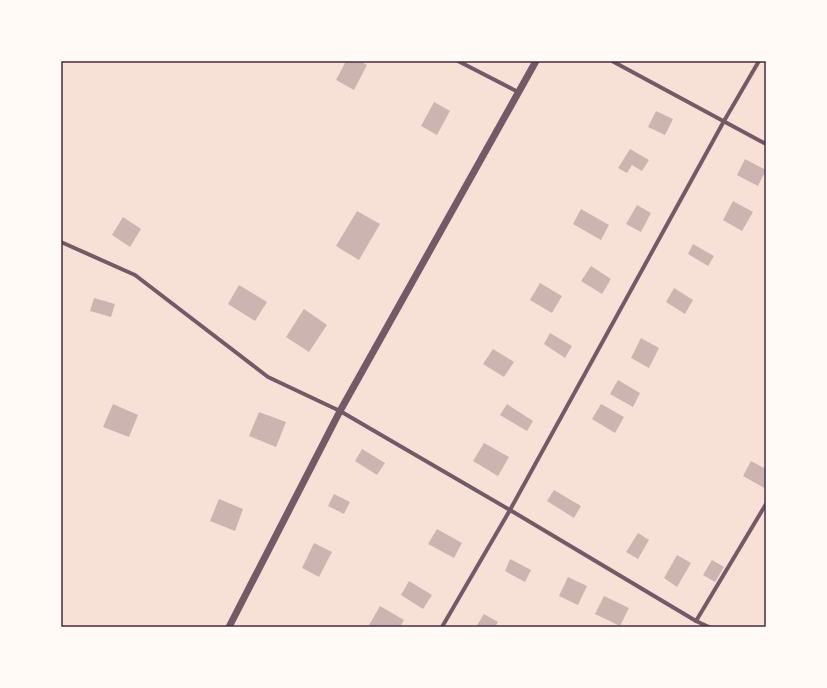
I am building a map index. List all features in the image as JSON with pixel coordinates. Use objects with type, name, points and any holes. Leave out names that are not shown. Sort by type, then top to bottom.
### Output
[{"type":"street","points":[[458,61],[518,92]]},
{"type":"street","points":[[229,627],[340,411],[536,61]]},
{"type":"street","points":[[612,61],[766,144]]},
{"type":"street","points":[[442,627],[510,510],[724,121],[759,61]]},
{"type":"street","points":[[61,242],[135,275],[268,377],[340,411],[696,621],[709,627]]},
{"type":"street","points":[[696,621],[766,504]]},
{"type":"building","points":[[346,61],[360,61],[367,65],[354,90],[336,80]]},
{"type":"building","points":[[434,102],[450,111],[437,135],[421,126]]},
{"type":"building","points":[[656,111],[673,119],[665,135],[648,127]]},
{"type":"building","points":[[630,149],[649,160],[642,171],[632,165],[627,173],[618,168]]},
{"type":"building","points":[[745,159],[766,170],[758,186],[737,175]]},
{"type":"building","points":[[733,201],[753,212],[742,231],[723,220]]},
{"type":"building","points":[[637,205],[651,213],[641,232],[626,224]]},
{"type":"building","points":[[581,209],[609,225],[601,240],[573,224]]},
{"type":"building","points":[[357,211],[380,224],[359,260],[336,246]]},
{"type":"building","points":[[123,217],[141,229],[130,247],[112,235]]},
{"type":"building","points":[[693,244],[714,256],[708,266],[688,254]]},
{"type":"building","points":[[591,266],[611,279],[602,294],[581,281]]},
{"type":"building","points":[[540,283],[562,296],[552,313],[530,300]]},
{"type":"building","points":[[239,285],[267,302],[255,321],[228,304]]},
{"type":"building","points":[[674,288],[693,300],[685,314],[666,302]]},
{"type":"building","points":[[94,298],[115,304],[111,317],[90,311]]},
{"type":"building","points":[[304,309],[327,325],[309,352],[286,337]]},
{"type":"building","points":[[550,333],[572,346],[565,358],[544,344]]},
{"type":"building","points":[[641,338],[659,348],[649,368],[631,358]]},
{"type":"building","points":[[493,349],[514,362],[504,377],[483,364]]},
{"type":"building","points":[[618,380],[640,393],[633,407],[610,394]]},
{"type":"building","points":[[113,404],[138,415],[129,437],[103,427]]},
{"type":"building","points":[[507,404],[533,421],[527,431],[500,415]]},
{"type":"building","points":[[601,404],[624,417],[615,433],[592,419]]},
{"type":"building","points":[[259,412],[286,422],[276,447],[249,436]]},
{"type":"building","points":[[484,443],[509,457],[498,476],[473,461]]},
{"type":"building","points":[[362,449],[385,463],[377,475],[355,461]]},
{"type":"building","points":[[751,461],[766,469],[766,489],[743,476]]},
{"type":"building","points":[[554,490],[581,506],[574,518],[547,501]]},
{"type":"building","points":[[334,494],[350,502],[344,514],[328,506]]},
{"type":"building","points":[[219,499],[243,509],[235,531],[210,521]]},
{"type":"building","points":[[437,529],[462,543],[454,558],[428,544]]},
{"type":"building","points":[[638,533],[649,540],[638,559],[626,552]]},
{"type":"building","points":[[314,543],[332,552],[319,577],[302,568]]},
{"type":"building","points":[[677,555],[691,563],[677,587],[664,578]]},
{"type":"building","points":[[510,559],[531,570],[525,582],[505,571]]},
{"type":"building","points":[[712,560],[724,567],[715,582],[703,575]]},
{"type":"building","points":[[568,577],[587,586],[578,605],[559,596]]},
{"type":"building","points":[[409,581],[432,595],[423,609],[401,595]]},
{"type":"building","points":[[604,596],[629,608],[620,626],[595,614]]},
{"type":"building","points":[[380,606],[404,620],[400,627],[368,627]]},
{"type":"building","points":[[484,614],[498,622],[495,627],[476,627]]}]
